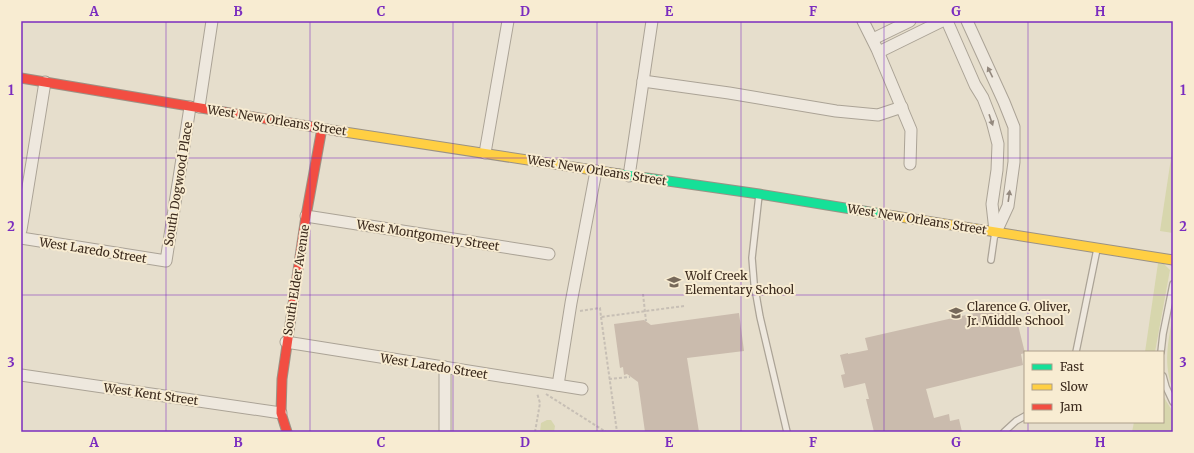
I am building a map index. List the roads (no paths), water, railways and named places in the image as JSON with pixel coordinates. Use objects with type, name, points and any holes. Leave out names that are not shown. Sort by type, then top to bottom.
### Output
[{"type":"street","name":"South Dogwood Place","points":[[166,261],[212,21]]},
{"type":"street","points":[[485,153],[508,21]]},
{"type":"street","points":[[629,176],[652,21]]},
{"type":"street","points":[[863,21],[879,52],[911,130],[910,164]]},
{"type":"street","points":[[879,52],[942,21]]},
{"type":"street","points":[[946,21],[975,85],[983,98],[992,121],[998,144],[997,170],[992,204],[996,232]]},
{"type":"street","points":[[967,21],[1014,127],[1014,162],[1008,206],[996,232]]},
{"type":"street","points":[[873,39],[907,22],[911,36]]},
{"type":"street","name":"West New Orleans Street","points":[[21,78],[322,128],[629,176],[759,194],[1173,260]]},
{"type":"street","points":[[643,80],[729,92],[836,111],[878,115],[902,107]]},
{"type":"street","points":[[21,230],[45,82]]},
{"type":"street","name":"South Elder Avenue","points":[[287,432],[281,412],[282,379],[286,342],[322,128]]},
{"type":"street","points":[[998,144],[1015,146]]},
{"type":"street","points":[[558,385],[571,303],[596,171]]},
{"type":"street","name":"West Montgomery Street","points":[[306,216],[549,254]]},
{"type":"street","name":"West Laredo Street","points":[[21,238],[166,261]]},
{"type":"street","name":"West Laredo Street","points":[[286,342],[582,389]]},
{"type":"street","points":[[445,367],[445,432]]},
{"type":"street","name":"West Kent Street","points":[[21,375],[281,412]]},
{"type":"lane","points":[[759,194],[752,258],[754,282],[760,317],[787,432]]},
{"type":"lane","points":[[991,260],[996,232]]},
{"type":"lane","points":[[1076,351],[1098,248]]},
{"type":"lane","points":[[1161,351],[1173,284]]},
{"type":"lane","points":[[1164,380],[1173,402]]},
{"type":"lane","points":[[1004,432],[1016,421],[1024,417]]},
{"type":"place","name":"Wolf Creek Elementary School","points":[[674,282]]},
{"type":"place","name":"Clarence G. Oliver, Jr. Middle School","points":[[956,313]]}]
